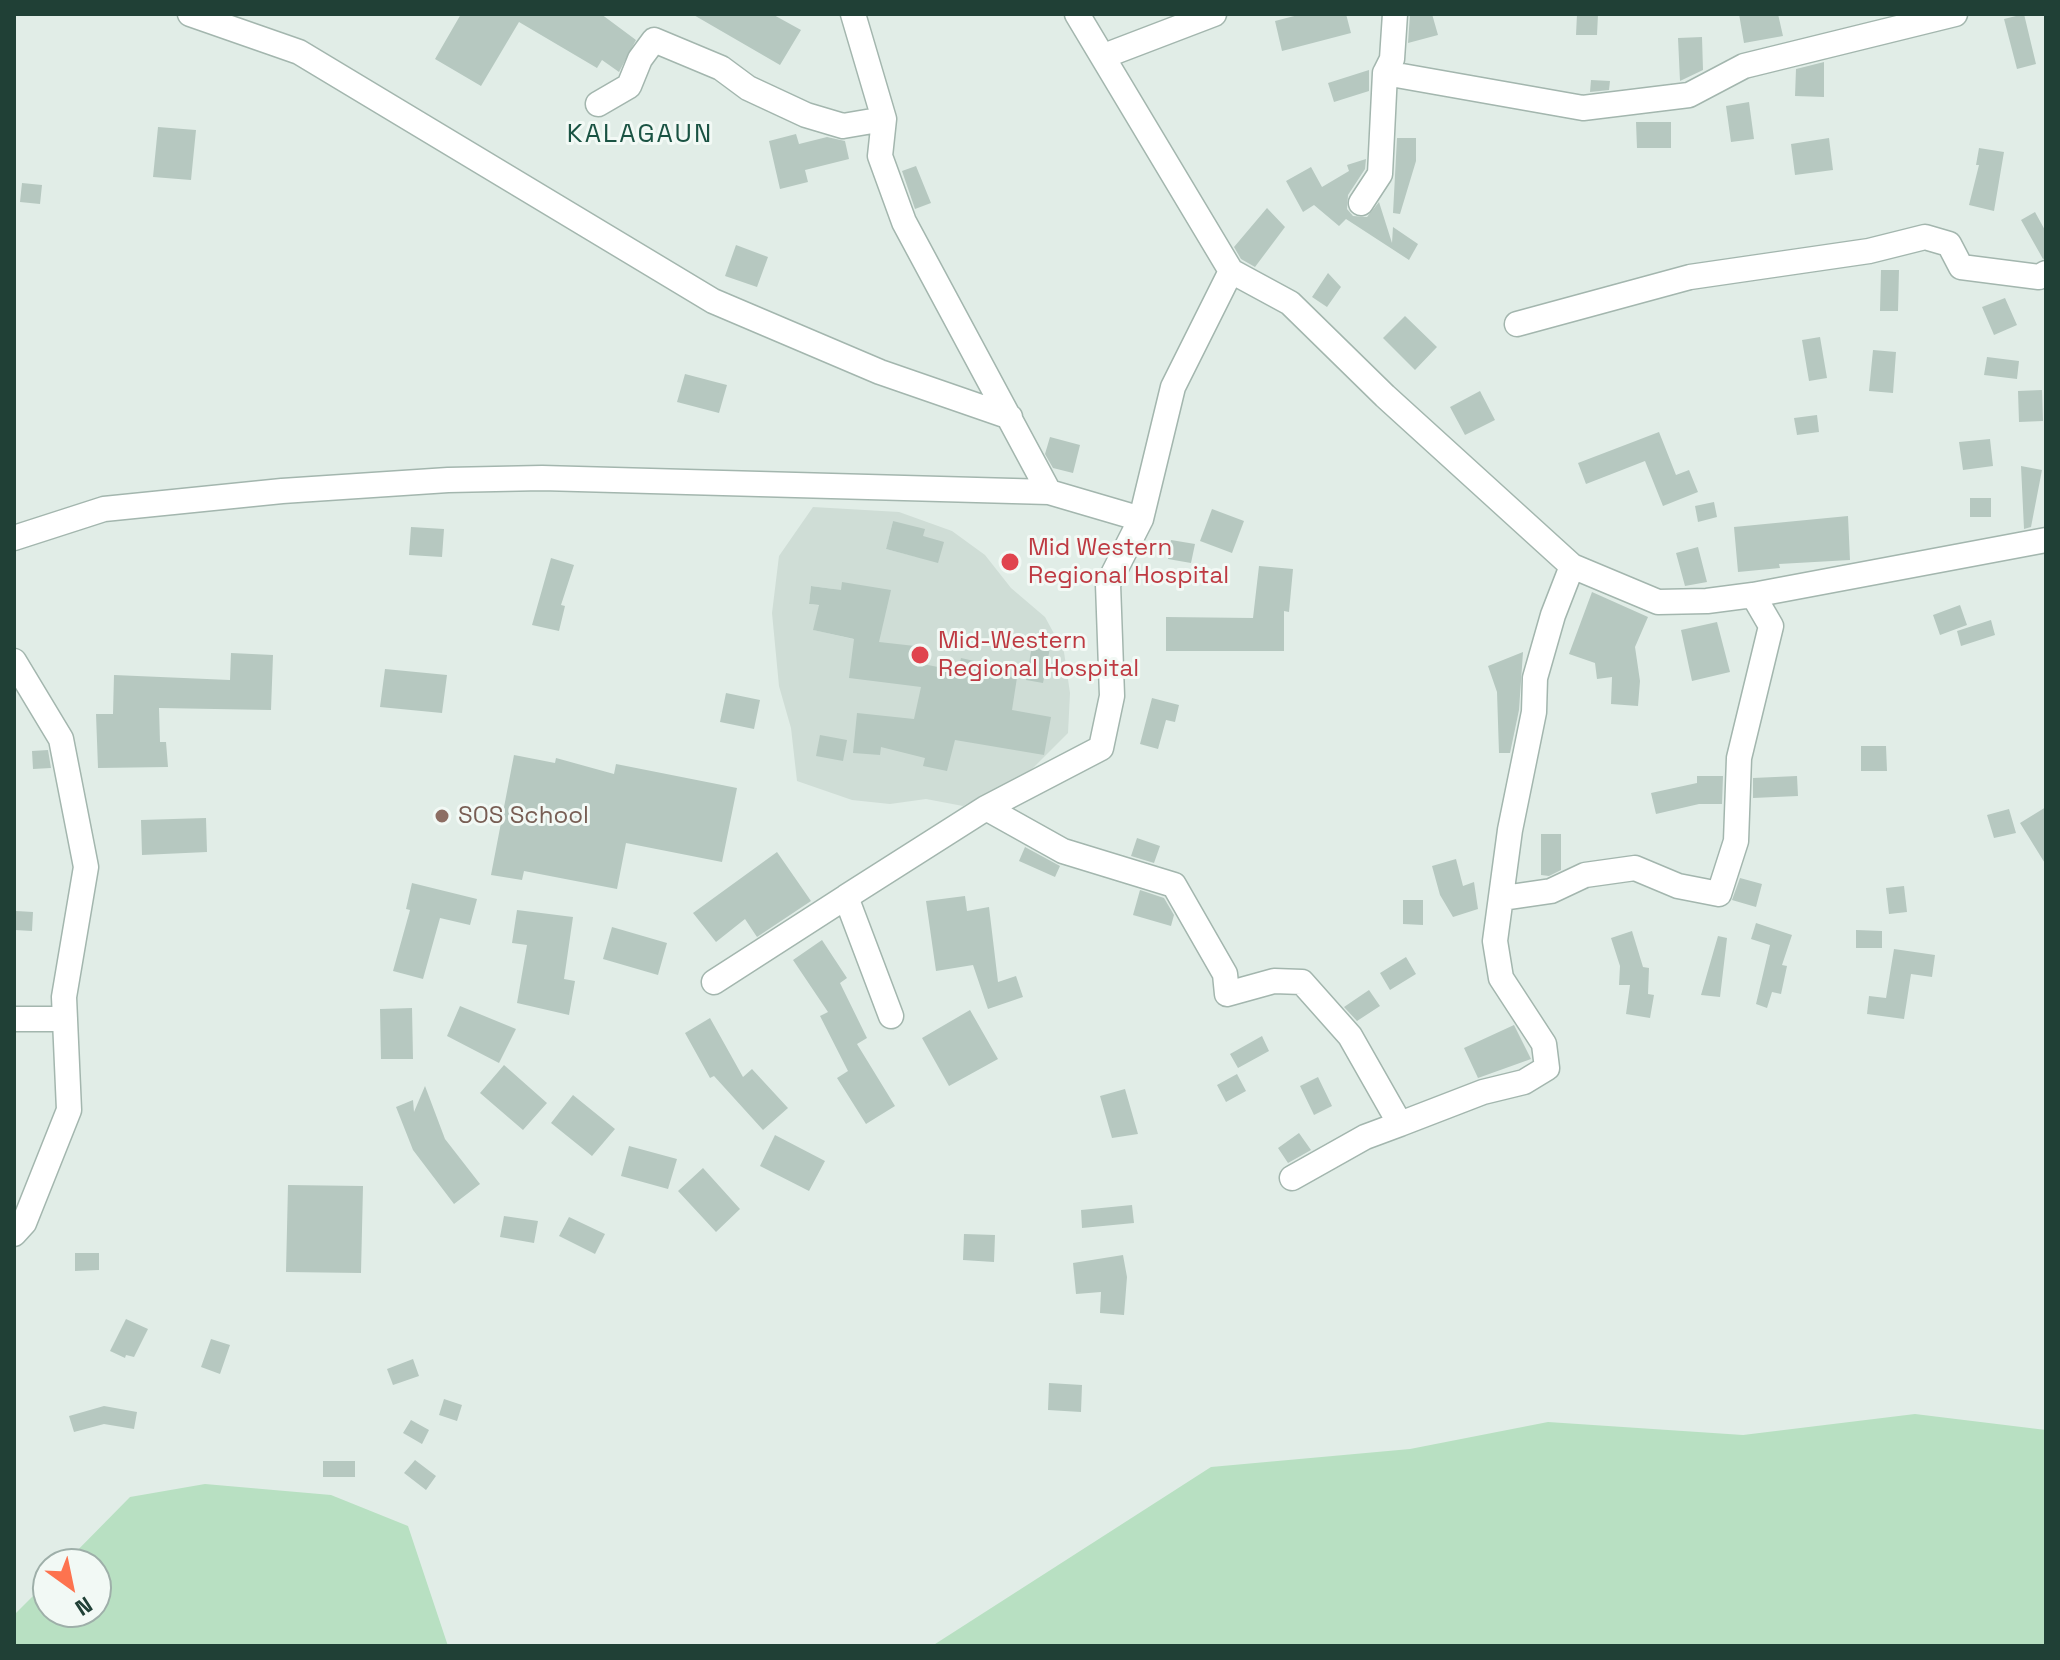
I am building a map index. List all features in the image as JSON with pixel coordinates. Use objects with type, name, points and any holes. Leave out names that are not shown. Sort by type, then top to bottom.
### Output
[{"type":"street","points":[[190,14],[299,52],[713,301],[880,372],[1010,417]]},
{"type":"street","points":[[853,14],[884,119],[880,156],[904,222],[1049,492]]},
{"type":"street","points":[[1077,14],[1231,271],[1290,303],[1385,396],[1572,566],[1658,602],[1707,601],[2046,540]]},
{"type":"street","points":[[1104,56],[1214,14]]},
{"type":"street","points":[[1361,203],[1380,174],[1385,73],[1392,59],[1395,14]]},
{"type":"street","points":[[1385,73],[1583,108],[1689,95],[1744,66],[1955,14]]},
{"type":"street","points":[[598,104],[629,86],[640,59],[654,40],[721,68],[748,88],[806,115],[843,126],[884,119]]},
{"type":"street","points":[[1517,324],[1690,277],[1869,251],[1925,237],[1949,244],[1961,267],[2039,277],[2046,273]]},
{"type":"street","points":[[714,982],[986,808],[1101,748],[1112,696],[1108,584],[1141,519],[1173,387],[1231,271]]},
{"type":"street","points":[[14,538],[104,509],[448,480],[542,478],[1049,492],[1141,519]]},
{"type":"street","points":[[1292,1178],[1365,1137],[1483,1092],[1524,1082],[1547,1068],[1544,1044],[1501,978],[1495,941],[1510,830],[1534,712],[1535,678],[1553,615],[1572,566]]},
{"type":"street","points":[[1503,898],[1551,891],[1585,875],[1635,868],[1678,886],[1719,894],[1736,841],[1739,758],[1771,626],[1753,595]]},
{"type":"street","points":[[14,661],[61,739],[86,867],[64,997],[69,1110],[24,1223],[14,1234]]},
{"type":"street","points":[[986,808],[1063,851],[1174,885],[1225,974],[1227,994],[1274,981],[1302,982],[1350,1036],[1400,1124]]},
{"type":"street","points":[[846,897],[891,1016]]},
{"type":"street","points":[[14,1019],[65,1019]]},
{"type":"shaded area","name":"Mid-Western Regional Hospital","points":[[813,507],[899,512],[952,531],[985,555],[1011,588],[1045,617],[1064,652],[1070,693],[1068,733],[1031,770],[963,806],[926,799],[890,804],[852,800],[797,781],[791,728],[779,686],[772,613],[779,556]],"holes":[[[893,521],[917,557],[886,549]],[[811,586],[833,589],[831,607],[809,604]],[[856,626],[853,639],[814,630]]]},
{"type":"green space","points":[[1915,1414],[2046,1430],[2046,1646],[932,1646],[1211,1467],[1410,1449],[1548,1422],[1743,1435]]},
{"type":"green space","points":[[205,1484],[331,1495],[408,1526],[448,1646],[14,1646],[14,1615],[32,1597],[32,1628],[112,1628],[112,1548],[80,1548],[130,1497]]},
{"type":"building","points":[[461,14],[601,14],[636,40],[619,72],[602,60],[597,68],[519,22],[481,86],[435,59]]},
{"type":"building","points":[[692,14],[772,14],[801,30],[780,65]]},
{"type":"building","points":[[1302,14],[1346,14],[1351,33],[1282,51],[1275,21]]},
{"type":"building","points":[[1410,14],[1432,14],[1438,35],[1408,43]]},
{"type":"building","points":[[1577,14],[1598,14],[1597,35],[1576,35]]},
{"type":"building","points":[[1739,14],[1778,14],[1783,36],[1744,43]]},
{"type":"building","points":[[2024,14],[2036,64],[2017,69],[2004,19]]},
{"type":"building","points":[[1702,37],[1703,70],[1680,81],[1678,38]]},
{"type":"building","points":[[1824,62],[1824,97],[1795,96],[1796,69]]},
{"type":"building","points":[[1369,70],[1369,91],[1334,102],[1328,83]]},
{"type":"building","points":[[1591,80],[1610,81],[1609,90],[1590,92]]},
{"type":"building","points":[[1749,102],[1754,139],[1731,142],[1726,106]]},
{"type":"building","points":[[1636,122],[1671,122],[1671,148],[1637,148]]},
{"type":"building","points":[[158,127],[196,130],[191,180],[153,177]]},
{"type":"building","points":[[796,134],[799,144],[827,137],[845,141],[849,159],[805,170],[808,182],[780,189],[769,141]]},
{"type":"building","points":[[1397,138],[1416,138],[1416,161],[1400,214],[1393,213]]},
{"type":"building","points":[[1829,138],[1833,170],[1795,175],[1791,144]]},
{"type":"building","points":[[1979,148],[2004,152],[1994,211],[1969,205],[1979,165],[1976,165]]},
{"type":"building","points":[[1366,159],[1365,169],[1348,195],[1347,209],[1353,216],[1367,217],[1379,202],[1392,243],[1393,227],[1418,244],[1409,260],[1346,219],[1339,226],[1314,205],[1303,212],[1286,181],[1311,167],[1322,187],[1349,171],[1347,165]]},
{"type":"building","points":[[916,166],[931,203],[915,209],[902,171]]},
{"type":"building","points":[[22,183],[42,185],[40,204],[20,202]]},
{"type":"building","points":[[1267,208],[1285,227],[1255,267],[1241,259],[1234,247]]},
{"type":"building","points":[[2035,212],[2046,232],[2046,258],[2043,259],[2021,220]]},
{"type":"building","points":[[736,245],[768,257],[757,287],[725,276]]},
{"type":"building","points":[[1881,270],[1899,270],[1898,311],[1880,311]]},
{"type":"building","points":[[1328,273],[1341,287],[1327,307],[1312,297]]},
{"type":"building","points":[[2005,298],[2017,325],[1994,335],[1982,307]]},
{"type":"building","points":[[1405,316],[1437,347],[1415,370],[1383,338]]},
{"type":"building","points":[[1820,337],[1827,378],[1809,381],[1802,340]]},
{"type":"building","points":[[1873,350],[1896,352],[1893,393],[1869,391]]},
{"type":"building","points":[[1987,357],[2019,361],[2017,379],[1984,375]]},
{"type":"building","points":[[685,374],[727,385],[719,413],[677,402]]},
{"type":"building","points":[[2042,390],[2043,421],[2019,422],[2018,391]]},
{"type":"building","points":[[1480,391],[1495,420],[1465,435],[1450,407]]},
{"type":"building","points":[[1817,415],[1819,432],[1797,435],[1794,418]]},
{"type":"building","points":[[1659,432],[1676,475],[1689,470],[1698,492],[1663,506],[1645,461],[1586,484],[1578,463]]},
{"type":"building","points":[[1050,437],[1080,445],[1073,473],[1053,468],[1045,454]]},
{"type":"building","points":[[1990,439],[1993,466],[1963,470],[1959,442]]},
{"type":"building","points":[[2021,466],[2042,470],[2031,527],[2024,529]]},
{"type":"building","points":[[1970,498],[1991,498],[1991,517],[1970,517]]},
{"type":"building","points":[[1714,502],[1717,517],[1698,522],[1695,506]]},
{"type":"building","points":[[1212,509],[1244,521],[1232,553],[1200,541]]},
{"type":"building","points":[[1848,516],[1850,560],[1779,564],[1780,568],[1738,572],[1734,527]]},
{"type":"building","points":[[893,521],[925,529],[923,536],[944,542],[938,563],[886,549]]},
{"type":"building","points":[[411,527],[444,529],[442,557],[409,555]]},
{"type":"building","points":[[1171,540],[1195,544],[1191,563],[1168,559]]},
{"type":"building","points":[[1698,547],[1707,582],[1685,586],[1676,553]]},
{"type":"building","points":[[551,558],[574,565],[561,605],[565,606],[559,631],[532,625]]},
{"type":"building","points":[[1259,566],[1293,569],[1289,612],[1284,611],[1284,651],[1166,651],[1166,617],[1253,618]]},
{"type":"building","points":[[842,582],[891,590],[879,642],[915,646],[913,662],[958,671],[961,658],[1018,671],[1012,710],[1051,717],[1044,755],[955,740],[947,771],[923,766],[925,758],[881,747],[880,755],[853,753],[857,713],[914,719],[921,687],[849,678],[854,639],[813,630],[819,605],[809,604],[811,586],[841,590]]},
{"type":"building","points":[[1592,592],[1648,617],[1635,647],[1640,681],[1638,706],[1611,704],[1612,677],[1597,679],[1595,663],[1569,654]]},
{"type":"building","points":[[1960,605],[1967,625],[1940,635],[1933,615]]},
{"type":"building","points":[[1991,620],[1995,635],[1961,646],[1957,631]]},
{"type":"building","points":[[1717,622],[1730,672],[1692,681],[1681,630]]},
{"type":"building","points":[[1033,640],[1051,643],[1043,683],[1026,680]]},
{"type":"building","points":[[1523,652],[1519,710],[1510,753],[1499,753],[1497,692],[1488,666]]},
{"type":"building","points":[[231,653],[273,655],[271,710],[159,708],[160,742],[166,742],[168,767],[98,768],[96,714],[113,714],[114,675],[230,680]]},
{"type":"building","points":[[385,669],[447,675],[442,713],[380,707]]},
{"type":"building","points":[[726,693],[760,700],[754,729],[720,722]]},
{"type":"building","points":[[1152,698],[1179,705],[1175,722],[1166,720],[1158,749],[1140,744]]},
{"type":"building","points":[[820,735],[847,740],[843,761],[816,756]]},
{"type":"building","points":[[1861,746],[1886,746],[1887,771],[1861,771]]},
{"type":"building","points":[[48,750],[51,768],[33,769],[32,751]]},
{"type":"building","points":[[514,755],[555,763],[556,758],[614,774],[616,764],[737,788],[722,862],[626,843],[617,889],[524,871],[522,880],[491,875]]},
{"type":"building","points":[[1697,776],[1723,776],[1722,804],[1699,804],[1656,814],[1651,793],[1697,783]]},
{"type":"building","points":[[1797,776],[1798,796],[1753,798],[1753,778]]},
{"type":"building","points":[[2046,807],[2046,865],[2020,823]]},
{"type":"building","points":[[2009,809],[2016,833],[1994,838],[1987,815]]},
{"type":"building","points":[[206,818],[207,852],[142,855],[141,820]]},
{"type":"building","points":[[1541,834],[1561,834],[1561,870],[1549,876],[1541,875]]},
{"type":"building","points":[[1137,838],[1160,846],[1154,863],[1131,856]]},
{"type":"building","points":[[1025,847],[1060,866],[1055,877],[1019,861]]},
{"type":"building","points":[[777,852],[811,901],[757,937],[745,919],[716,942],[693,913]]},
{"type":"building","points":[[1456,859],[1463,886],[1474,882],[1478,909],[1453,917],[1440,895],[1432,866]]},
{"type":"building","points":[[1740,878],[1762,884],[1756,907],[1732,900]]},
{"type":"building","points":[[412,883],[477,899],[470,925],[440,918],[423,979],[393,971],[410,910],[406,909]]},
{"type":"building","points":[[1904,886],[1907,912],[1889,914],[1886,888]]},
{"type":"building","points":[[1140,890],[1164,898],[1174,915],[1171,926],[1133,915]]},
{"type":"building","points":[[965,896],[967,911],[989,907],[998,982],[1016,976],[1023,997],[988,1009],[973,965],[936,971],[926,901]]},
{"type":"building","points":[[1403,900],[1423,900],[1423,925],[1403,924]]},
{"type":"building","points":[[517,910],[573,917],[564,979],[575,981],[569,1015],[517,1003],[527,945],[512,943]]},
{"type":"building","points":[[16,911],[33,912],[32,931],[15,930]]},
{"type":"building","points":[[1756,923],[1792,935],[1782,965],[1787,966],[1781,994],[1772,992],[1767,1008],[1756,1004],[1770,945],[1751,939]]},
{"type":"building","points":[[612,927],[667,943],[658,975],[603,959]]},
{"type":"building","points":[[1856,930],[1882,931],[1882,948],[1856,948]]},
{"type":"building","points":[[1632,931],[1643,967],[1649,968],[1648,994],[1654,995],[1650,1018],[1626,1014],[1630,985],[1619,985],[1620,966],[1611,938]]},
{"type":"building","points":[[1718,936],[1727,938],[1720,997],[1701,995]]},
{"type":"building","points":[[822,940],[847,978],[840,983],[867,1038],[857,1044],[895,1106],[866,1124],[837,1078],[848,1071],[820,1016],[828,1012],[793,960]]},
{"type":"building","points":[[1894,949],[1935,955],[1932,977],[1911,974],[1904,1019],[1867,1014],[1869,996],[1886,998]]},
{"type":"building","points":[[1406,957],[1416,974],[1390,990],[1380,973]]},
{"type":"building","points":[[1369,990],[1380,1006],[1357,1021],[1344,1007]]},
{"type":"building","points":[[460,1006],[516,1029],[499,1063],[447,1036]]},
{"type":"building","points":[[412,1008],[413,1059],[381,1059],[380,1009]]},
{"type":"building","points":[[970,1010],[998,1059],[949,1086],[922,1038]]},
{"type":"building","points":[[710,1018],[743,1077],[752,1069],[788,1108],[763,1130],[714,1076],[710,1078],[685,1033]]},
{"type":"building","points":[[1514,1025],[1531,1059],[1478,1078],[1464,1048]]},
{"type":"building","points":[[1262,1036],[1269,1051],[1238,1068],[1230,1054]]},
{"type":"building","points":[[504,1065],[547,1103],[523,1130],[480,1093]]},
{"type":"building","points":[[1237,1074],[1246,1091],[1226,1102],[1217,1085]]},
{"type":"building","points":[[1318,1077],[1332,1106],[1314,1115],[1300,1086]]},
{"type":"building","points":[[425,1086],[445,1139],[480,1184],[454,1204],[413,1150],[396,1107],[413,1100],[414,1112]]},
{"type":"building","points":[[1125,1089],[1138,1134],[1112,1138],[1100,1096]]},
{"type":"building","points":[[573,1095],[615,1129],[592,1156],[551,1123]]},
{"type":"building","points":[[1299,1133],[1311,1150],[1288,1163],[1278,1148]]},
{"type":"building","points":[[775,1135],[825,1161],[809,1191],[760,1166]]},
{"type":"building","points":[[629,1146],[677,1159],[668,1189],[621,1176]]},
{"type":"building","points":[[703,1168],[740,1209],[716,1232],[678,1191]]},
{"type":"building","points":[[288,1185],[363,1186],[361,1273],[286,1272]]},
{"type":"building","points":[[1132,1205],[1134,1223],[1082,1228],[1081,1210]]},
{"type":"building","points":[[504,1216],[538,1221],[534,1243],[500,1237]]},
{"type":"building","points":[[569,1217],[605,1234],[595,1254],[559,1236]]},
{"type":"building","points":[[964,1234],[995,1235],[994,1262],[963,1260]]},
{"type":"building","points":[[75,1253],[99,1253],[99,1270],[75,1271]]},
{"type":"building","points":[[1123,1255],[1127,1277],[1124,1315],[1100,1313],[1101,1292],[1076,1294],[1073,1263]]},
{"type":"building","points":[[126,1319],[148,1329],[134,1357],[126,1355],[125,1358],[110,1351]]},
{"type":"building","points":[[211,1339],[230,1345],[220,1374],[201,1367]]},
{"type":"building","points":[[413,1359],[419,1376],[393,1385],[387,1369]]},
{"type":"building","points":[[1049,1383],[1082,1385],[1081,1412],[1048,1410]]},
{"type":"building","points":[[444,1399],[462,1405],[457,1421],[439,1415]]},
{"type":"building","points":[[104,1406],[137,1412],[134,1429],[104,1424],[74,1432],[69,1416]]},
{"type":"building","points":[[411,1420],[429,1430],[422,1444],[403,1433]]},
{"type":"building","points":[[415,1460],[436,1476],[426,1490],[404,1473]]},
{"type":"building","points":[[323,1461],[355,1461],[355,1477],[323,1477]]},
{"type":"place","name":"Mid Western Regional Hospital","points":[[1010,562]]},
{"type":"place","name":"Mid-Western Regional Hospital","points":[[920,655]]},
{"type":"place","name":"SOS School","points":[[442,816]]},
{"type":"district","name":"KALAGAUN","points":[[640,135]]}]
